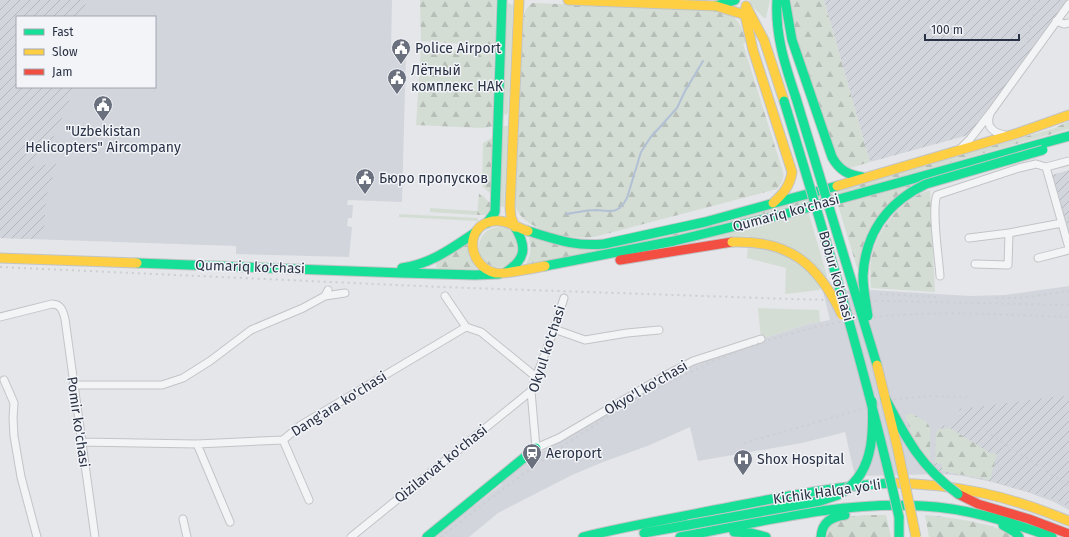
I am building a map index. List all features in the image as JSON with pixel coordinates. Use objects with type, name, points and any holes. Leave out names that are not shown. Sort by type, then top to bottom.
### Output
[{"type":"main road","points":[[487,223],[495,212],[502,0]]},
{"type":"main road","points":[[514,227],[510,207],[519,0]]},
{"type":"main road","points":[[568,0],[716,6],[747,10],[753,50],[791,165],[792,178],[787,190],[781,197],[770,205]]},
{"type":"main road","points":[[716,6],[735,0]]},
{"type":"main road","name":"Bobur ko'chasi","points":[[777,0],[776,21],[778,37],[875,358],[916,537]]},
{"type":"main road","points":[[785,0],[792,40],[830,153],[837,166],[845,173],[856,177],[869,177]]},
{"type":"main road","name":"Bobur ko'chasi","points":[[747,10],[768,50],[861,360],[872,400],[903,537]]},
{"type":"main road","name":"Qumariq ko'chasi","points":[[514,227],[568,243],[594,244],[675,229],[770,205],[869,177],[1010,136],[1069,115]]},
{"type":"main road","points":[[498,120],[514,121]]},
{"type":"main road","name":"Qumariq ko'chasi","points":[[0,258],[403,273],[475,275],[499,274],[562,264],[674,241],[780,215],[1069,136]]},
{"type":"main road","points":[[875,358],[864,292],[863,268],[871,238],[876,227],[885,214],[902,198],[922,186],[1069,141]]},
{"type":"main road","points":[[791,165],[802,171],[814,171],[828,162],[830,153]]},
{"type":"main road","name":"Qumariq ko'chasi","points":[[0,252],[402,268],[432,261],[487,223],[499,221],[509,223],[514,227],[521,235],[523,242],[522,257],[513,267],[499,274]]},
{"type":"main road","points":[[476,232],[472,246],[476,260],[487,270],[499,274]]},
{"type":"main road","points":[[562,264],[620,260],[709,244],[736,242],[759,242],[780,248],[803,262],[825,284],[841,312],[861,360]]},
{"type":"main road","points":[[885,398],[918,458],[945,486],[978,504],[1028,519],[1069,534]]},
{"type":"main road","points":[[618,537],[820,501],[832,498],[845,491],[861,474],[869,457],[874,428],[872,400]]},
{"type":"main road","points":[[427,537],[536,448]]},
{"type":"main road","name":"Kichik Halqa yo'li","points":[[583,537],[826,490],[866,484],[893,483],[940,485],[989,493],[1030,505],[1069,521]]},
{"type":"main road","points":[[821,537],[825,524],[834,517],[900,505]]},
{"type":"main road","name":"Kichik Halqa yo'li","points":[[680,537],[799,515],[864,506],[900,505],[967,512],[1002,520],[1052,537]]},
{"type":"main road","points":[[967,512],[1007,526],[1019,537]]},
{"type":"main road","points":[[912,515],[922,537]]},
{"type":"main road","points":[[899,517],[899,537]]},
{"type":"main road","points":[[716,530],[766,537]]},
{"type":"street","points":[[958,151],[970,139],[991,112],[1069,4]]},
{"type":"street","points":[[1056,22],[1064,24],[1069,23]]},
{"type":"street","points":[[991,112],[988,121],[991,128],[998,133],[1010,136]]},
{"type":"street","points":[[940,276],[935,227],[935,200],[937,195],[1019,168],[1036,164],[1046,167],[1069,160]]},
{"type":"street","points":[[1038,258],[1069,249],[1046,167]]},
{"type":"street","points":[[968,238],[1009,233],[1062,223]]},
{"type":"street","points":[[975,264],[1008,265],[1009,233]]},
{"type":"street","points":[[73,385],[162,385],[182,378],[210,361],[251,330],[303,308],[326,293],[344,293]]},
{"type":"street","points":[[445,296],[466,327],[481,332],[536,377]]},
{"type":"street","name":"Okyul ko'chasi","points":[[536,448],[531,391],[564,298]]},
{"type":"street","name":"Pomir ko'chasi","points":[[0,317],[52,304],[58,305],[61,308],[65,320],[95,537]]},
{"type":"street","name":"Dang'ara ko'chasi","points":[[81,442],[197,444],[283,440],[301,425],[466,327]]},
{"type":"street","points":[[554,329],[586,340],[627,333],[659,330]]},
{"type":"street","name":"Okyo'l ko'chasi","points":[[536,448],[559,438],[693,361],[761,338]]},
{"type":"street","points":[[4,380],[14,403],[13,418],[16,450],[21,477],[37,537]]},
{"type":"street","name":"Qizilarvat ko'chasi","points":[[352,537],[531,391]]},
{"type":"street","points":[[283,440],[309,500]]},
{"type":"street","points":[[197,444],[230,522]]},
{"type":"street","points":[[183,519],[187,537]]},
{"type":"shaded area","points":[[0,0],[392,0],[391,50],[406,51],[402,202],[348,200],[347,205],[353,205],[352,218],[348,218],[347,226],[352,227],[349,257],[236,254],[236,246],[0,238]]},
{"type":"shaded area","points":[[0,0],[86,0],[84,16],[16,16],[16,88],[74,88],[49,147],[46,146],[31,166],[57,164],[46,197],[44,232],[39,232],[38,239],[0,238]]},
{"type":"shaded area","points":[[824,0],[1068,0],[971,133],[965,136],[870,162]]},
{"type":"shaded area","points":[[1069,170],[1069,232],[1052,175]]},
{"type":"shaded area","points":[[1069,286],[1069,510],[1054,502],[1027,492],[992,482],[963,476],[942,474],[855,476],[845,432],[802,443],[698,461],[690,427],[650,445],[572,475],[498,513],[469,537],[433,537],[501,485],[503,476],[529,458],[549,448],[631,398],[693,365],[761,339],[808,324],[830,320],[823,291],[870,290],[971,296],[1005,295]]},
{"type":"shaded area","points":[[1061,396],[1069,397],[1069,507],[1056,500],[993,482],[962,475],[934,473],[937,427],[954,424],[960,409]]},
{"type":"green space","points":[[420,0],[496,0],[495,46],[421,41]]},
{"type":"green space","points":[[749,0],[770,0],[766,18],[764,18],[751,5]]},
{"type":"green space","points":[[791,0],[824,0],[870,162],[847,169],[835,154],[793,27]]},
{"type":"green space","points":[[508,3],[513,5],[508,113],[505,115],[503,112]]},
{"type":"green space","points":[[532,3],[721,10],[732,16],[736,19],[743,31],[746,42],[743,44],[783,172],[783,179],[780,185],[777,189],[594,237],[573,237],[548,232],[527,221],[519,214],[515,205],[524,14]]},
{"type":"green space","points":[[421,48],[494,54],[493,126],[483,128],[416,125]]},
{"type":"green space","points":[[1069,121],[1069,129],[750,219],[646,243],[525,265],[529,258],[531,246],[527,234],[562,246],[749,215],[1011,141],[1055,128]]},
{"type":"green space","points":[[503,126],[508,126],[504,207],[499,206]]},
{"type":"green space","points":[[493,137],[493,196],[482,186],[483,143]]},
{"type":"green space","points":[[914,184],[868,232],[864,242],[859,274],[837,202]]},
{"type":"green space","points":[[930,190],[935,292],[871,288],[871,260],[874,249],[884,227],[900,208],[919,195]]},
{"type":"green space","points":[[479,194],[490,203],[490,210],[485,215],[477,215]]},
{"type":"green space","points":[[430,208],[477,211],[477,215],[430,212]]},
{"type":"green space","points":[[808,211],[827,276],[819,290],[785,294],[786,268],[747,258],[749,236],[725,237],[695,241]]},
{"type":"green space","points":[[399,214],[478,218],[478,221],[399,217]]},
{"type":"green space","points":[[499,227],[507,229],[513,233],[517,239],[519,247],[517,255],[513,261],[507,265],[499,267],[491,265],[485,261],[481,255],[479,247],[481,239],[485,233],[491,229]]},
{"type":"green space","points":[[469,242],[469,255],[476,269],[439,269],[436,267],[436,263]]},
{"type":"green space","points":[[758,308],[819,310],[820,322],[808,324],[761,339]]},
{"type":"green space","points":[[905,414],[912,414],[927,422],[930,428],[930,468],[922,468]]},
{"type":"green space","points":[[950,428],[990,453],[997,454],[990,480],[942,471],[942,464],[935,463],[936,434],[938,429]]},
{"type":"green space","points":[[865,515],[886,515],[891,537],[827,537],[829,523],[840,518]]},
{"type":"green space","points":[[925,515],[985,524],[1007,532],[1015,537],[929,537]]},
{"type":"waterway","points":[[566,214],[592,210],[614,211],[624,203],[627,198],[641,152],[650,138],[677,108],[685,91],[703,61]]},
{"type":"railway","points":[[1026,45],[1037,0]]},
{"type":"railway","points":[[0,267],[441,287],[791,299],[1069,305]]},
{"type":"railway","points":[[996,298],[1021,298],[1069,291]]},
{"type":"railway","points":[[880,294],[938,297]]},
{"type":"railway","points":[[441,537],[540,462],[591,428],[644,396],[698,368],[755,345],[814,328],[876,317],[948,313],[1069,317]]},
{"type":"railway","points":[[744,443],[897,399],[931,396],[967,397]]},
{"type":"railway","points":[[981,428],[1069,486]]},
{"type":"traffic: fast","points":[[487,223],[495,212],[502,0]]},
{"type":"traffic: fast","points":[[716,6],[735,0]]},
{"type":"traffic: fast","points":[[777,0],[779,38],[796,98]]},
{"type":"traffic: fast","points":[[785,0],[792,40],[832,157],[841,169],[852,175],[862,177]]},
{"type":"traffic: fast","points":[[796,98],[877,365]]},
{"type":"traffic: fast","points":[[784,101],[860,360],[899,517]]},
{"type":"traffic: fast","points":[[545,266],[674,241],[781,215],[1069,136]]},
{"type":"traffic: fast","points":[[868,316],[863,281],[868,246],[881,221],[900,200],[912,191],[926,184],[1043,150]]},
{"type":"traffic: fast","points":[[528,231],[574,243],[594,245],[604,244],[705,222],[837,186]]},
{"type":"traffic: fast","points":[[506,272],[513,267],[521,257],[523,247],[515,227]]},
{"type":"traffic: fast","points":[[402,268],[413,266],[432,259],[476,232]]},
{"type":"traffic: fast","points":[[137,263],[403,273],[475,275],[499,274]]},
{"type":"traffic: fast","points":[[885,398],[907,439],[924,462],[958,494]]},
{"type":"traffic: fast","points":[[688,525],[820,501],[838,495],[850,487],[865,466],[869,454],[873,414],[872,401]]},
{"type":"traffic: fast","points":[[427,537],[536,448]]},
{"type":"traffic: fast","points":[[583,537],[784,497],[849,487],[892,483]]},
{"type":"traffic: fast","points":[[680,537],[801,514],[892,505],[939,507],[972,513],[1004,521],[1052,537]]},
{"type":"traffic: fast","points":[[821,537],[823,528],[828,521],[835,517],[845,515]]},
{"type":"traffic: fast","points":[[899,517],[899,537]]},
{"type":"traffic: fast","points":[[644,533],[688,525]]},
{"type":"traffic: fast","points":[[1003,525],[1015,532],[1019,537]]},
{"type":"traffic: fast","points":[[734,532],[751,533],[766,537]]},
{"type":"traffic: slow","points":[[515,227],[511,217],[510,207],[519,0]]},
{"type":"traffic: slow","points":[[568,0],[716,6],[752,17]]},
{"type":"traffic: slow","points":[[746,6],[745,15],[753,50],[792,172],[786,189],[773,203]]},
{"type":"traffic: slow","points":[[746,6],[764,40],[784,101]]},
{"type":"traffic: slow","points":[[837,186],[1018,133],[1069,115]]},
{"type":"traffic: slow","points":[[528,231],[502,221],[493,221],[483,224],[477,230],[473,238],[475,255],[480,263],[487,269],[496,273],[512,272],[545,266]]},
{"type":"traffic: slow","points":[[732,242],[752,242],[770,245],[786,251],[800,259],[812,269],[823,282],[842,315]]},
{"type":"traffic: slow","points":[[0,258],[137,263]]},
{"type":"traffic: slow","points":[[877,365],[897,446],[916,537]]},
{"type":"traffic: slow","points":[[892,483],[939,486],[982,493],[1004,498],[1069,521]]},
{"type":"traffic: jam","points":[[620,260],[732,242]]},
{"type":"traffic: jam","points":[[958,494],[978,504],[1029,519],[1069,534]]},
{"type":"place","name":"Police Airport","points":[[401,65]]},
{"type":"place","name":"Лётный комплекс НАК","points":[[397,95]]},
{"type":"place","name":"\"Uzbekistan Helicopters\" Aircompany","points":[[103,122]]},
{"type":"place","name":"Бюро пропусков","points":[[365,195]]},
{"type":"place","name":"Aeroport","points":[[532,470]]},
{"type":"place","name":"Shox Hospital","points":[[743,476]]}]
